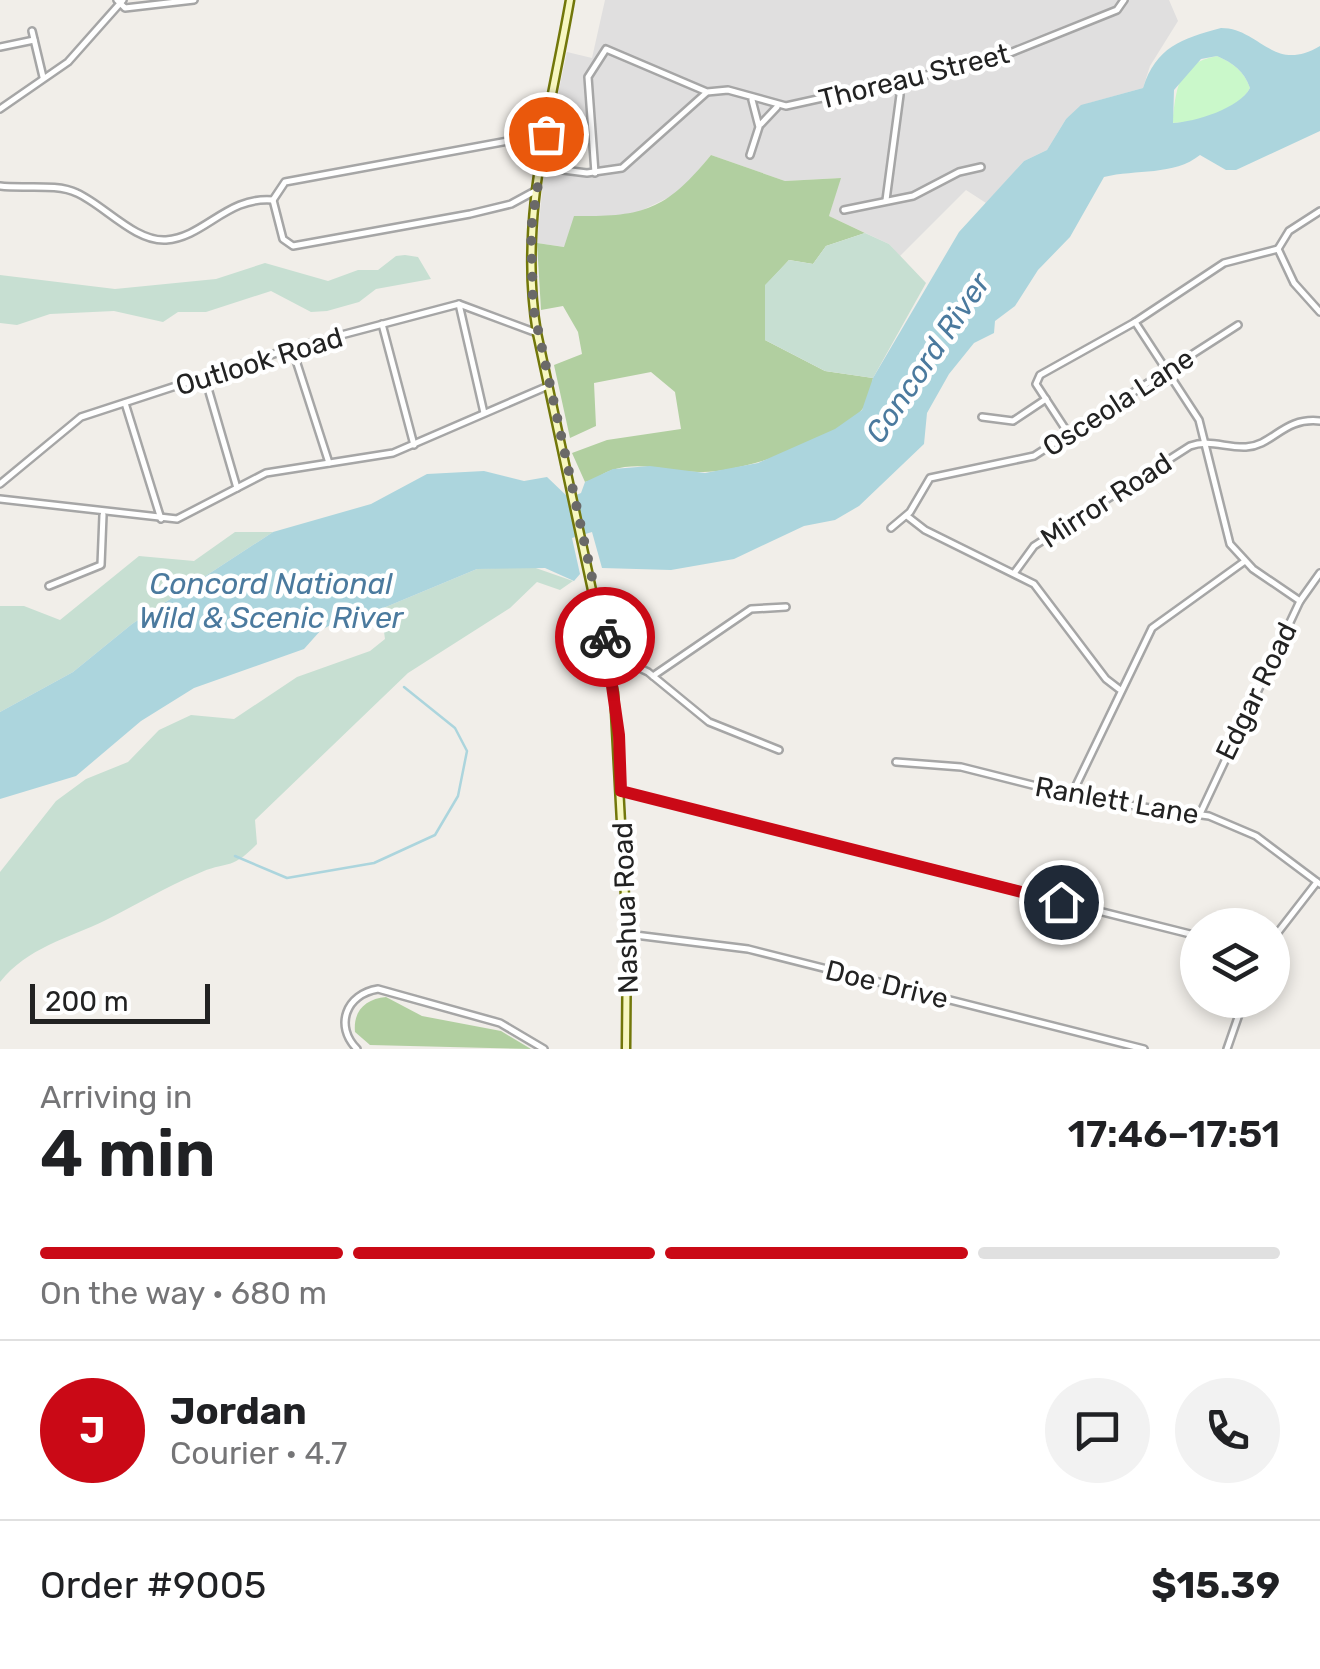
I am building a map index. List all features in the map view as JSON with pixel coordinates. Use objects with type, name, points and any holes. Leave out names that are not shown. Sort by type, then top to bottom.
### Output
[{"type":"main road","name":"Nashua Road","points":[[570,0],[535,191],[530,268],[536,333],[608,653],[621,791],[627,934],[626,1049]]},
{"type":"street","points":[[0,109],[68,62],[119,2],[194,0]]},
{"type":"street","name":"Thoreau Street","points":[[595,173],[588,80],[604,50],[622,53],[708,92],[728,90],[779,106],[990,61],[1118,10],[1124,0]]},
{"type":"street","points":[[32,31],[43,78]]},
{"type":"street","points":[[0,47],[34,40]]},
{"type":"street","points":[[886,200],[900,95],[898,82]]},
{"type":"street","points":[[540,167],[595,173],[616,170],[633,160],[708,92]]},
{"type":"street","points":[[750,97],[759,127]]},
{"type":"street","points":[[750,155],[759,127],[779,106]]},
{"type":"street","points":[[535,191],[511,204],[470,214],[293,246],[283,239],[273,200],[285,182],[546,134]]},
{"type":"street","points":[[844,210],[924,193],[959,172],[981,166]]},
{"type":"street","points":[[0,186],[74,191],[148,237],[164,240],[182,236],[229,206],[273,200]]},
{"type":"street","points":[[1068,433],[1036,384],[1040,375],[1135,322],[1224,262],[1278,248],[1289,231],[1320,210]]},
{"type":"street","points":[[1278,248],[1294,283],[1320,312]]},
{"type":"street","points":[[459,304],[536,333]]},
{"type":"street","points":[[459,304],[484,414]]},
{"type":"street","name":"Outlook Road","points":[[0,484],[81,418],[292,348],[459,304]]},
{"type":"street","points":[[1135,322],[1199,420],[1224,528],[1245,562],[1300,601]]},
{"type":"street","points":[[382,324],[414,446]]},
{"type":"street","name":"Osceola Lane","points":[[907,516],[925,483],[934,477],[1027,459],[1238,325]]},
{"type":"street","points":[[292,348],[329,463]]},
{"type":"street","points":[[204,378],[236,488]]},
{"type":"street","points":[[0,499],[102,514],[184,517],[270,472],[414,446],[548,386]]},
{"type":"street","points":[[982,417],[1013,421],[1046,399]]},
{"type":"street","points":[[125,403],[161,519]]},
{"type":"street","points":[[1207,442],[1247,447],[1290,423],[1320,421]]},
{"type":"street","name":"Mirror Road","points":[[1015,572],[1034,546],[1190,446],[1207,442]]},
{"type":"street","points":[[50,586],[94,570],[104,560],[102,514]]},
{"type":"street","points":[[891,528],[907,516],[925,530],[1015,572],[1044,593],[1106,679],[1120,689]]},
{"type":"street","points":[[1071,796],[1152,628],[1245,562]]},
{"type":"street","name":"Edgar Road","points":[[1200,814],[1300,601],[1320,573]]},
{"type":"street","points":[[653,676],[750,609],[786,607]]},
{"type":"street","points":[[608,653],[653,676],[709,722],[779,750]]},
{"type":"street","name":"Ranlett Lane","points":[[896,762],[967,768],[1071,796],[1200,814],[1256,836],[1319,883]]},
{"type":"street","points":[[621,791],[1180,931]]},
{"type":"street","points":[[1290,918],[1319,883]]},
{"type":"street","name":"Doe Drive","points":[[627,934],[748,948],[1144,1049]]},
{"type":"street","points":[[358,1049],[346,1034],[347,1011],[357,997],[378,989],[500,1023],[544,1049]]},
{"type":"street","points":[[1227,1049],[1238,1018]]},
{"type":"shaded area","points":[[605,0],[1169,0],[1178,21],[1150,66],[1143,88],[1089,103],[1066,119],[1047,150],[1024,161],[986,203],[966,190],[900,256],[889,244],[829,216],[840,178],[785,181],[711,155],[680,192],[628,217],[575,216],[565,247],[537,243],[544,172],[596,177],[595,118],[554,113],[567,52],[592,58]]},
{"type":"green space","points":[[1217,56],[1245,77],[1250,88],[1245,96],[1216,114],[1172,123],[1177,89],[1186,72],[1193,65]]},
{"type":"green space","points":[[711,155],[785,181],[841,178],[829,216],[865,233],[826,246],[813,264],[789,260],[766,285],[765,340],[825,371],[873,378],[868,400],[852,419],[834,431],[765,460],[703,472],[623,467],[585,482],[572,453],[607,440],[681,429],[675,392],[651,372],[594,383],[596,426],[570,438],[554,365],[582,354],[578,332],[563,306],[541,310],[537,243],[564,247],[574,216],[636,212],[666,199]]},
{"type":"green space","points":[[865,233],[889,244],[926,283],[873,378],[825,371],[765,340],[765,285],[789,260],[813,264],[826,246]]},
{"type":"green space","points":[[396,256],[418,257],[431,279],[376,289],[359,302],[327,311],[311,312],[271,291],[206,312],[178,312],[163,322],[114,311],[50,314],[17,325],[0,323],[0,275],[115,289],[216,279],[265,263],[328,281],[358,270],[378,270]]},
{"type":"green space","points":[[235,532],[273,532],[132,624],[73,672],[0,712],[0,606],[24,606],[60,620],[139,556],[194,561]]},
{"type":"green space","points":[[530,566],[573,581],[560,590],[537,582],[510,608],[408,673],[255,820],[257,844],[248,853],[49,945],[23,960],[0,982],[0,872],[56,801],[86,779],[128,762],[159,730],[191,715],[234,719],[297,677],[370,651],[385,639],[381,609],[477,569]]},
{"type":"green space","points":[[386,997],[422,1016],[501,1031],[531,1049],[370,1045],[355,1032],[356,1018],[367,1003]]},
{"type":"water","name":"Concord National Wild & Scenic River","points":[[1221,28],[1235,30],[1278,53],[1304,53],[1320,46],[1320,131],[1236,170],[1226,170],[1200,155],[1167,169],[1104,177],[1070,237],[1038,270],[1015,306],[995,321],[994,333],[974,343],[949,374],[927,413],[924,444],[859,506],[835,520],[804,526],[734,559],[671,570],[602,568],[592,532],[572,538],[580,574],[574,581],[545,568],[477,569],[381,609],[350,615],[321,630],[304,649],[194,688],[141,721],[76,776],[0,799],[0,712],[73,672],[132,624],[273,532],[371,504],[427,474],[484,471],[524,481],[547,477],[569,498],[581,493],[585,482],[613,469],[650,466],[705,473],[758,463],[835,429],[862,410],[873,378],[959,232],[1024,161],[1047,150],[1066,119],[1081,105],[1143,88],[1155,63],[1172,47]],"holes":[[[1217,56],[1237,68],[1250,88],[1237,102],[1216,113],[1173,123],[1174,90],[1201,59]]]},
{"type":"waterway","points":[[235,856],[287,878],[374,863],[435,835],[458,796],[467,751],[455,728],[404,687]]},
{"type":"way so far","points":[[546,134],[531,229],[536,333],[605,637]]},
{"type":"route","points":[[605,637],[619,735],[621,791],[1061,902]]},
{"type":"water label","name":"Concord River","points":[[928,358]]}]
